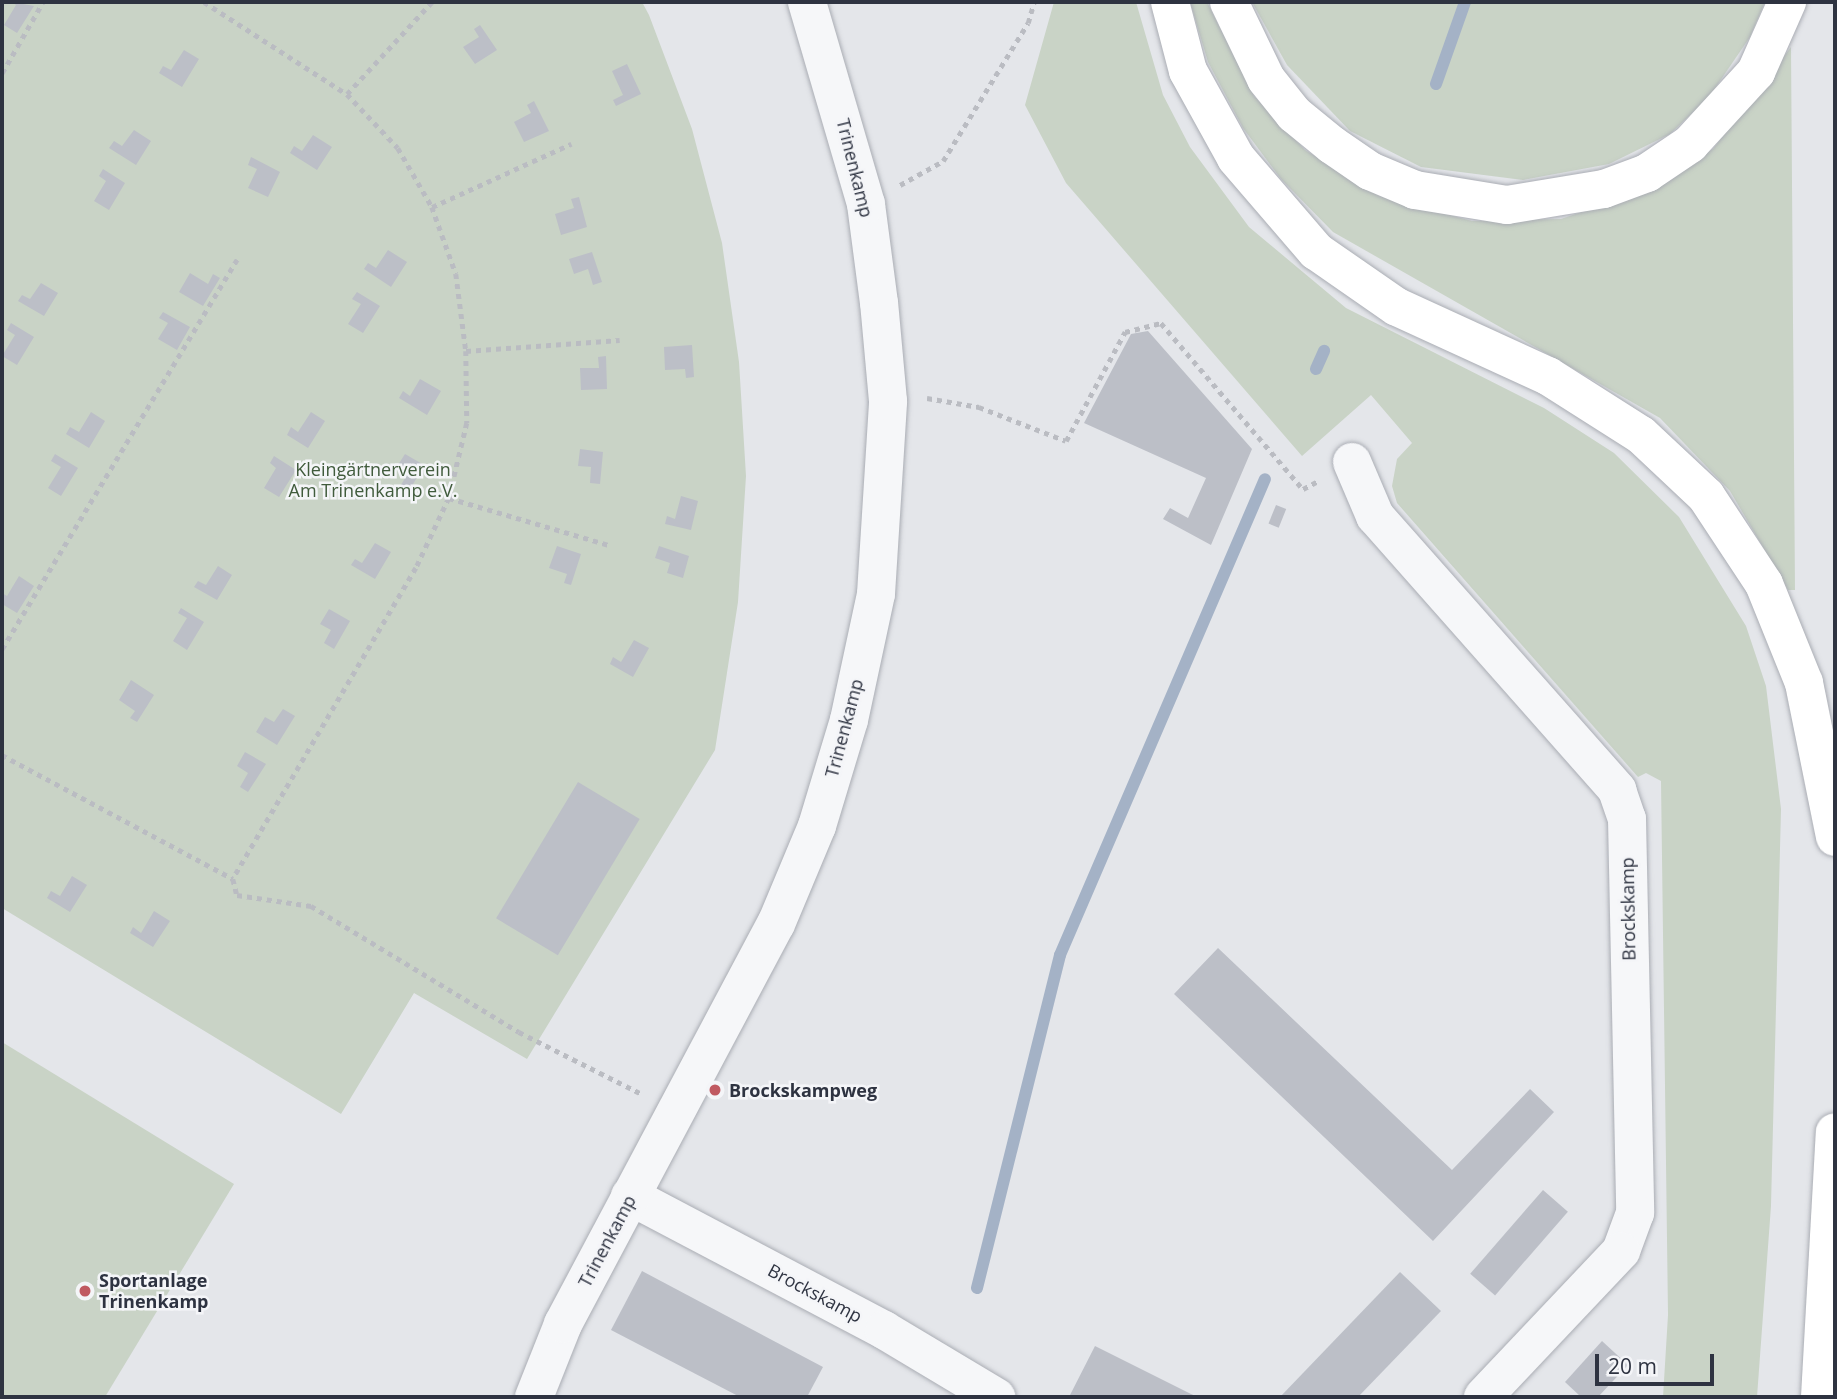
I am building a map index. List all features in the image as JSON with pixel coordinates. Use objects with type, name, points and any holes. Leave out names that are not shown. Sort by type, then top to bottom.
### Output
[{"type":"highway","points":[[1170,2],[1188,71],[1236,158],[1316,251],[1397,307],[1548,376],[1641,435],[1706,496],[1764,584],[1804,683],[1835,838]]},
{"type":"highway","points":[[1229,2],[1266,79],[1294,114],[1332,145],[1370,171],[1415,190],[1507,205],[1604,189],[1647,173],[1690,144],[1756,72],[1787,2]]},
{"type":"highway","points":[[1820,1397],[1835,1132]]},
{"type":"street","name":"Trinenkamp","points":[[534,1397],[563,1324],[776,924],[817,826],[849,720],[876,594],[888,401],[866,204],[807,2]]},
{"type":"street","name":"Brockskamp","points":[[1352,462],[1375,516],[1617,790],[1626,818],[1635,1213],[1621,1251],[1483,1397]]},
{"type":"street","name":"Brockskamp","points":[[631,1196],[884,1330],[996,1397]]},
{"type":"path","points":[[2,73],[44,2]]},
{"type":"path","points":[[204,2],[347,94],[398,148],[432,207],[456,274],[466,351],[467,423],[449,498],[402,592],[233,879],[237,895],[311,906],[519,1032],[676,1111]]},
{"type":"path","points":[[347,94],[432,2]]},
{"type":"path","points":[[866,204],[943,161],[1028,23],[1034,2]]},
{"type":"path","points":[[2,60],[8,63]]},
{"type":"path","points":[[432,207],[571,144]]},
{"type":"path","points":[[2,649],[237,259]]},
{"type":"path","points":[[888,401],[934,397],[1066,441],[1125,331],[1161,323],[1303,489],[1352,462]]},
{"type":"path","points":[[466,351],[620,340]]},
{"type":"path","points":[[449,498],[609,545]]},
{"type":"path","points":[[2,755],[233,879]]},
{"type":"green space","name":"Kleingärtnerverein Am Trinenkamp e.V.","points":[[2,2],[642,2],[649,15],[692,129],[722,243],[739,362],[746,476],[738,602],[715,750],[527,1059],[414,993],[341,1114],[2,908]]},
{"type":"green space","points":[[1054,2],[1136,2],[1163,95],[1190,147],[1249,227],[1346,308],[1544,408],[1614,453],[1679,517],[1746,626],[1766,686],[1781,809],[1771,1206],[1757,1397],[1663,1397],[1668,1315],[1661,781],[1646,773],[1638,777],[1397,503],[1392,486],[1397,459],[1412,443],[1371,395],[1302,456],[1066,183],[1025,105]]},
{"type":"green space","points":[[1190,2],[1207,2],[1254,96],[1305,150],[1379,196],[1472,221],[1561,219],[1657,186],[1713,149],[1791,47],[1795,590],[1788,590],[1730,491],[1660,418],[1333,232],[1281,179],[1243,128],[1208,62]]},
{"type":"green space","points":[[1252,2],[1765,2],[1750,37],[1709,97],[1670,134],[1609,164],[1523,180],[1421,167],[1350,131],[1287,65]]},
{"type":"green space","name":"Sportanlage Trinenkamp","points":[[2,1042],[234,1184],[105,1397],[2,1397]]},
{"type":"building","points":[[12,2],[34,6],[17,33],[4,25],[16,5]]},
{"type":"building","points":[[480,25],[497,50],[475,64],[463,47],[479,37],[474,29]]},
{"type":"building","points":[[184,50],[199,59],[182,87],[159,73],[163,66],[171,70]]},
{"type":"building","points":[[627,64],[641,94],[616,106],[613,100],[623,95],[612,71]]},
{"type":"building","points":[[534,101],[549,131],[524,142],[514,122],[531,113],[527,105]]},
{"type":"building","points":[[134,130],[151,141],[136,165],[109,148],[114,141],[122,146]]},
{"type":"building","points":[[313,135],[332,147],[317,170],[290,153],[294,146],[302,151]]},
{"type":"building","points":[[251,157],[280,172],[268,197],[248,188],[257,169],[248,165]]},
{"type":"building","points":[[103,169],[125,183],[109,210],[94,201],[106,181],[99,176]]},
{"type":"building","points":[[579,197],[587,227],[561,235],[555,214],[574,208],[571,199]]},
{"type":"building","points":[[388,250],[407,262],[391,287],[364,269],[368,263],[376,268]]},
{"type":"building","points":[[592,252],[602,282],[593,285],[588,269],[574,274],[569,259]]},
{"type":"building","points":[[190,273],[208,284],[213,274],[220,278],[203,306],[179,292]]},
{"type":"building","points":[[41,283],[58,293],[44,316],[18,301],[22,295],[30,299]]},
{"type":"building","points":[[357,292],[380,306],[363,333],[348,324],[361,304],[352,299]]},
{"type":"building","points":[[163,312],[190,327],[177,350],[158,339],[168,323],[159,318]]},
{"type":"building","points":[[11,323],[34,337],[17,365],[2,356],[15,335],[7,330]]},
{"type":"building","points":[[1148,331],[1252,449],[1211,545],[1163,519],[1170,508],[1188,518],[1206,478],[1084,423],[1131,334]]},
{"type":"building","points":[[692,345],[694,377],[686,378],[685,369],[665,370],[664,347]]},
{"type":"building","points":[[606,356],[607,389],[581,390],[580,368],[599,368],[598,357]]},
{"type":"building","points":[[420,379],[441,391],[427,415],[399,398],[403,391],[410,396]]},
{"type":"building","points":[[91,412],[105,421],[89,448],[66,434],[70,427],[79,432]]},
{"type":"building","points":[[311,412],[325,421],[308,448],[287,435],[291,427],[298,432]]},
{"type":"building","points":[[580,449],[603,452],[600,484],[590,483],[591,467],[578,466]]},
{"type":"building","points":[[55,454],[78,468],[61,496],[48,488],[61,467],[51,461]]},
{"type":"building","points":[[405,454],[424,465],[408,493],[399,488],[407,475],[396,468]]},
{"type":"building","points":[[274,456],[296,470],[279,497],[264,488],[276,468],[270,463]]},
{"type":"building","points":[[681,496],[698,501],[691,530],[665,524],[667,516],[675,519]]},
{"type":"building","points":[[1276,505],[1286,509],[1279,528],[1269,524]]},
{"type":"building","points":[[375,543],[391,552],[375,579],[351,565],[355,559],[362,563]]},
{"type":"building","points":[[557,546],[581,554],[571,585],[564,583],[567,574],[549,568]]},
{"type":"building","points":[[659,546],[689,556],[683,578],[667,573],[670,563],[655,558]]},
{"type":"building","points":[[218,566],[232,575],[217,600],[194,587],[198,581],[206,585]]},
{"type":"building","points":[[19,576],[34,586],[17,613],[2,604],[2,593],[7,596]]},
{"type":"building","points":[[181,608],[204,622],[187,650],[173,641],[187,618],[178,613]]},
{"type":"building","points":[[329,609],[350,621],[334,649],[324,643],[331,630],[320,624]]},
{"type":"building","points":[[634,640],[649,648],[633,677],[610,664],[613,657],[621,662]]},
{"type":"building","points":[[131,680],[154,695],[137,722],[130,718],[135,711],[119,700]]},
{"type":"building","points":[[283,709],[295,716],[277,745],[256,732],[265,717],[274,722]]},
{"type":"building","points":[[245,752],[266,764],[248,792],[240,787],[248,773],[237,766]]},
{"type":"building","points":[[578,782],[640,819],[558,955],[496,918]]},
{"type":"building","points":[[72,876],[87,885],[70,912],[47,898],[51,891],[60,896]]},
{"type":"building","points":[[154,911],[170,921],[153,947],[130,933],[133,927],[141,933]]},
{"type":"building","points":[[1218,948],[1452,1170],[1530,1089],[1554,1112],[1433,1241],[1174,994]]},
{"type":"building","points":[[1543,1190],[1568,1212],[1495,1295],[1470,1274]]},
{"type":"building","points":[[642,1271],[823,1367],[807,1397],[740,1397],[611,1330]]},
{"type":"building","points":[[1400,1272],[1441,1311],[1358,1397],[1280,1397]]},
{"type":"building","points":[[1602,1341],[1628,1365],[1598,1397],[1581,1397],[1565,1382]]},
{"type":"building","points":[[1095,1346],[1191,1394],[1198,1397],[1069,1397]]},
{"type":"waterway","points":[[1436,84],[1465,2]]},
{"type":"waterway","points":[[1316,369],[1324,351]]},
{"type":"waterway","points":[[977,1288],[1060,955],[1265,479]]},
{"type":"place","name":"Brockskampweg","points":[[715,1090]]},
{"type":"place","name":"Sportanlage Trinenkamp","points":[[85,1291]]}]
